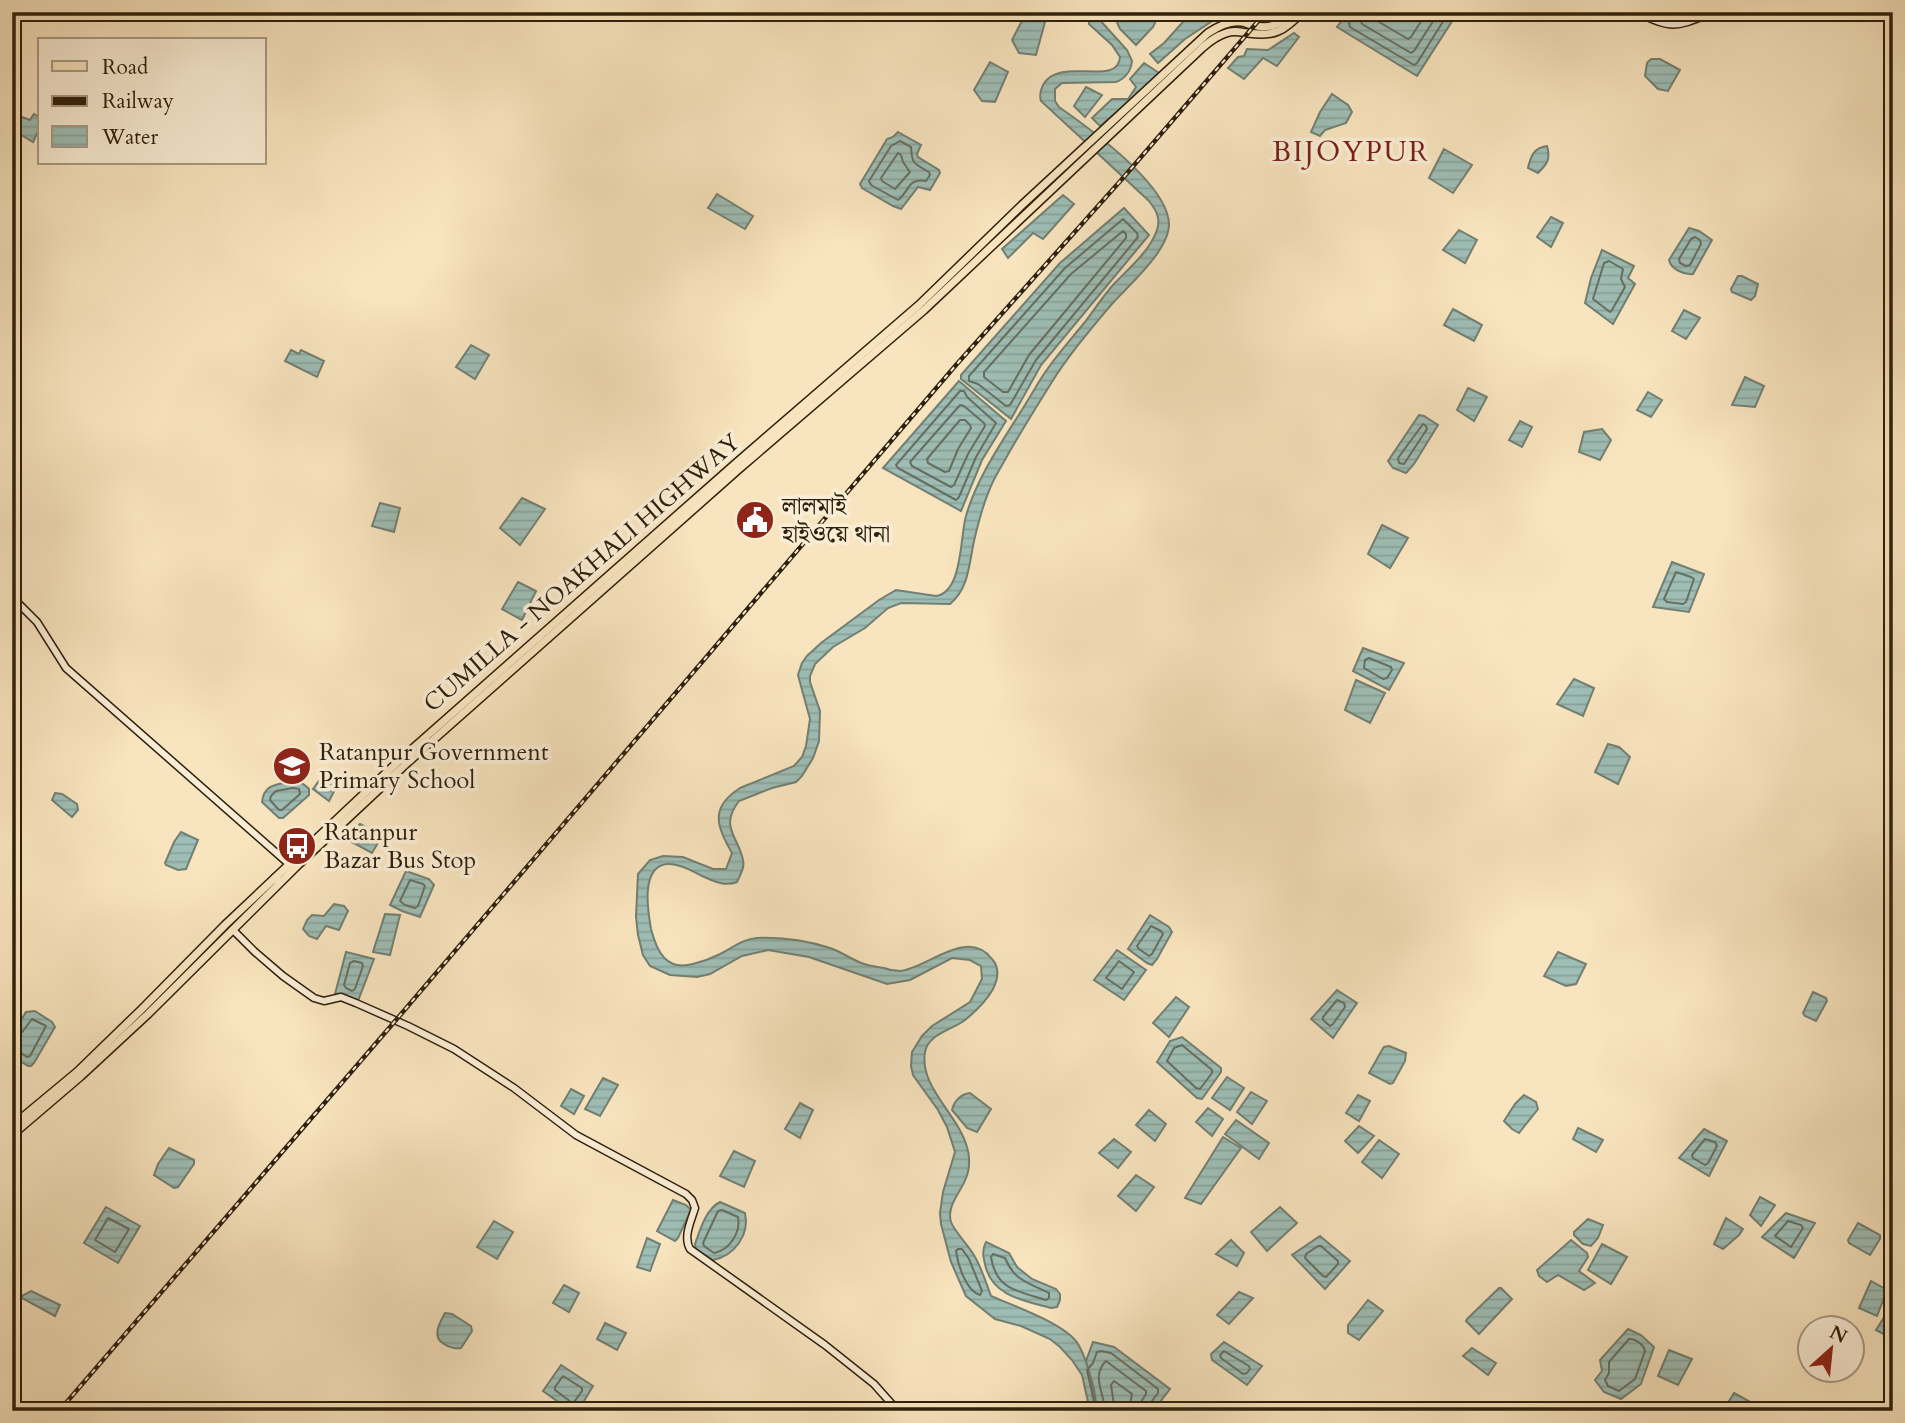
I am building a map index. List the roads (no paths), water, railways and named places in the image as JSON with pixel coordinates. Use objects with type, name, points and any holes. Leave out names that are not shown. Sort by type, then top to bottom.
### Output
[{"type":"main road","points":[[1154,88],[1217,27],[1240,21],[1268,27],[1283,21],[1294,12]]},
{"type":"main road","points":[[12,1135],[148,1014],[233,930],[289,864],[407,763],[871,351],[1083,149],[1218,36],[1236,31],[1268,35],[1279,32],[1302,12]]},
{"type":"main road","points":[[1637,12],[1662,24],[1673,25],[1714,12]]},
{"type":"main road","points":[[871,351],[924,310],[1088,155],[1117,121]]},
{"type":"main road","points":[[12,597],[37,622],[66,668],[289,864]]},
{"type":"main road","points":[[12,1126],[77,1072],[328,832]]},
{"type":"main road","points":[[233,930],[283,976],[314,998],[324,1001],[341,998],[356,1003],[454,1049],[514,1088],[576,1135],[686,1194],[695,1208],[687,1236],[690,1249],[825,1345],[874,1384],[898,1411]]},
{"type":"water","points":[[1089,12],[1098,12],[1098,18],[1127,50],[1132,61],[1130,68],[1125,76],[1116,82],[1062,83],[1055,89],[1055,101],[1059,107],[1125,158],[1156,192],[1165,208],[1169,224],[1162,245],[1071,354],[1017,439],[987,497],[967,575],[956,598],[950,604],[901,603],[888,608],[865,628],[833,647],[815,664],[810,682],[820,711],[819,741],[813,758],[796,782],[739,801],[733,810],[730,825],[743,863],[737,882],[719,883],[680,866],[667,864],[658,867],[649,881],[648,902],[656,945],[664,958],[676,965],[703,961],[741,942],[757,938],[813,943],[864,964],[896,971],[911,968],[959,948],[982,950],[992,959],[997,977],[987,998],[965,1020],[931,1041],[925,1052],[925,1065],[933,1089],[956,1123],[969,1154],[969,1167],[964,1183],[952,1205],[951,1222],[973,1253],[991,1296],[1063,1329],[1078,1344],[1087,1364],[1093,1342],[1114,1347],[1170,1389],[1153,1411],[1090,1411],[1082,1375],[1060,1347],[1050,1339],[1021,1326],[995,1319],[966,1296],[951,1262],[940,1213],[943,1192],[955,1152],[938,1110],[913,1075],[912,1052],[932,1026],[970,1002],[982,979],[981,966],[970,960],[952,958],[910,980],[887,984],[809,957],[768,950],[742,956],[710,974],[697,977],[670,975],[650,966],[643,955],[636,917],[638,874],[650,860],[663,856],[683,857],[713,869],[726,869],[732,853],[720,826],[720,810],[724,803],[740,788],[794,766],[802,757],[810,719],[798,675],[807,656],[821,643],[896,590],[936,596],[951,585],[959,562],[966,516],[979,482],[997,449],[1053,360],[1154,238],[1158,218],[1149,201],[1041,101],[1042,87],[1051,76],[1074,71],[1099,72],[1117,66],[1120,57],[1112,45],[1089,24]]},
{"type":"water","points":[[1116,12],[1159,14],[1153,27],[1136,45],[1120,29],[1115,18]]},
{"type":"water","points":[[1192,12],[1226,12],[1185,39],[1158,63],[1150,54],[1164,43]]},
{"type":"water","points":[[1348,12],[1458,12],[1417,76],[1337,27]]},
{"type":"water","points":[[1026,13],[1045,22],[1036,55],[1019,53],[1012,40]]},
{"type":"water","points":[[1294,33],[1299,37],[1277,66],[1263,58],[1244,79],[1228,68],[1238,57],[1244,56],[1247,49],[1268,50]]},
{"type":"water","points":[[1651,59],[1660,59],[1680,70],[1668,91],[1658,89],[1645,76],[1647,63]]},
{"type":"water","points":[[990,62],[1008,72],[995,102],[982,101],[974,90]]},
{"type":"water","points":[[1144,63],[1162,75],[1100,126],[1092,118],[1112,99],[1128,99],[1136,87],[1130,79]]},
{"type":"water","points":[[1086,87],[1102,95],[1085,117],[1074,106]]},
{"type":"water","points":[[1332,94],[1348,105],[1352,112],[1346,123],[1325,130],[1320,136],[1311,132]]},
{"type":"water","points":[[34,114],[38,117],[38,131],[33,142],[18,133],[17,125],[22,117],[30,120]]},
{"type":"water","points":[[898,132],[921,145],[918,157],[940,173],[930,190],[918,187],[901,209],[862,188],[860,184],[887,139]]},
{"type":"water","points":[[1547,146],[1548,158],[1544,167],[1538,173],[1528,168],[1534,153]]},
{"type":"water","points":[[1444,149],[1472,165],[1453,193],[1429,178]]},
{"type":"water","points":[[717,194],[753,216],[745,229],[708,208]]},
{"type":"water","points":[[1063,195],[1074,204],[1043,239],[1033,233],[1008,258],[1002,249]]},
{"type":"water","points":[[1124,208],[1149,235],[1041,365],[1011,419],[961,379],[961,375],[1060,263]]},
{"type":"water","points":[[1551,217],[1563,223],[1551,247],[1537,237]]},
{"type":"water","points":[[1689,228],[1712,240],[1693,274],[1678,271],[1669,260]]},
{"type":"water","points":[[1459,230],[1477,240],[1465,263],[1443,250]]},
{"type":"water","points":[[1602,250],[1634,266],[1628,278],[1635,284],[1613,324],[1585,303]]},
{"type":"water","points":[[1738,276],[1758,284],[1751,300],[1732,292]]},
{"type":"water","points":[[1453,309],[1482,325],[1474,341],[1444,325]]},
{"type":"water","points":[[1684,310],[1700,318],[1686,339],[1672,331]]},
{"type":"water","points":[[471,345],[489,355],[475,379],[456,367]]},
{"type":"water","points":[[291,350],[299,354],[301,350],[324,361],[317,377],[285,361]]},
{"type":"water","points":[[1745,377],[1764,386],[1755,407],[1732,405]]},
{"type":"water","points":[[959,381],[1006,421],[982,460],[961,511],[883,468]]},
{"type":"water","points":[[1468,388],[1487,397],[1474,421],[1457,410]]},
{"type":"water","points":[[1648,392],[1662,400],[1651,417],[1637,410]]},
{"type":"water","points":[[1419,415],[1438,425],[1406,473],[1393,468],[1388,461]]},
{"type":"water","points":[[1520,421],[1532,427],[1522,447],[1509,440]]},
{"type":"water","points":[[1602,429],[1611,440],[1600,460],[1579,452],[1584,432]]},
{"type":"water","points":[[522,498],[545,509],[520,545],[500,528]]},
{"type":"water","points":[[380,503],[400,508],[394,532],[372,526]]},
{"type":"water","points":[[1382,525],[1408,538],[1390,568],[1368,554]]},
{"type":"water","points":[[1672,562],[1704,574],[1689,612],[1653,607]]},
{"type":"water","points":[[518,582],[536,591],[522,620],[502,609]]},
{"type":"water","points":[[1363,648],[1404,663],[1389,690],[1353,671]]},
{"type":"water","points":[[1574,679],[1594,688],[1583,716],[1557,704]]},
{"type":"water","points":[[1356,680],[1385,693],[1370,723],[1345,710]]},
{"type":"water","points":[[1608,744],[1619,747],[1630,757],[1618,784],[1595,772]]},
{"type":"water","points":[[324,774],[338,784],[329,801],[313,789]]},
{"type":"water","points":[[292,781],[300,782],[309,789],[309,795],[283,818],[279,818],[262,802],[263,796],[272,786]]},
{"type":"water","points":[[55,793],[62,794],[77,804],[78,810],[72,817],[52,800]]},
{"type":"water","points":[[360,824],[382,836],[372,853],[346,839]]},
{"type":"water","points":[[181,832],[198,840],[186,869],[178,870],[165,863]]},
{"type":"water","points":[[406,871],[429,879],[434,885],[420,917],[390,905]]},
{"type":"water","points":[[334,904],[344,906],[348,911],[339,930],[326,926],[317,939],[309,936],[303,929],[307,920],[312,915],[324,916]]},
{"type":"water","points":[[385,914],[400,915],[390,955],[373,952]]},
{"type":"water","points":[[1150,915],[1169,927],[1172,932],[1152,965],[1128,949]]},
{"type":"water","points":[[1117,950],[1146,970],[1124,1000],[1094,980]]},
{"type":"water","points":[[346,952],[374,959],[358,1001],[335,994]]},
{"type":"water","points":[[1558,952],[1586,964],[1576,984],[1566,986],[1544,976]]},
{"type":"water","points":[[1337,990],[1357,1003],[1333,1038],[1311,1019]]},
{"type":"water","points":[[1813,992],[1827,1001],[1816,1021],[1803,1013]]},
{"type":"water","points":[[1176,997],[1189,1007],[1169,1037],[1153,1023]]},
{"type":"water","points":[[35,1011],[55,1027],[34,1063],[28,1066],[12,1056],[12,1035],[26,1012]]},
{"type":"water","points":[[1182,1037],[1221,1068],[1202,1099],[1197,1098],[1157,1062],[1170,1041]]},
{"type":"water","points":[[1389,1046],[1406,1053],[1405,1061],[1390,1084],[1369,1073],[1384,1047]]},
{"type":"water","points":[[1227,1077],[1244,1088],[1230,1110],[1212,1098]]},
{"type":"water","points":[[603,1078],[618,1085],[600,1116],[585,1109]]},
{"type":"water","points":[[571,1089],[584,1096],[574,1114],[561,1106]]},
{"type":"water","points":[[1251,1092],[1267,1101],[1252,1124],[1237,1112]]},
{"type":"water","points":[[970,1093],[991,1109],[977,1132],[967,1128],[952,1110],[958,1098]]},
{"type":"water","points":[[1358,1095],[1370,1101],[1359,1121],[1346,1113]]},
{"type":"water","points":[[1524,1095],[1536,1102],[1538,1109],[1519,1133],[1504,1121]]},
{"type":"water","points":[[800,1103],[813,1110],[800,1138],[785,1129]]},
{"type":"water","points":[[1208,1108],[1223,1119],[1212,1136],[1196,1122]]},
{"type":"water","points":[[1149,1110],[1166,1124],[1155,1141],[1136,1125]]},
{"type":"water","points":[[1236,1120],[1269,1143],[1259,1159],[1225,1134]]},
{"type":"water","points":[[1359,1126],[1374,1136],[1358,1153],[1345,1141]]},
{"type":"water","points":[[1578,1128],[1603,1140],[1596,1152],[1573,1139]]},
{"type":"water","points":[[1704,1129],[1727,1141],[1709,1176],[1679,1158]]},
{"type":"water","points":[[1223,1137],[1241,1148],[1201,1204],[1185,1198]]},
{"type":"water","points":[[1114,1139],[1131,1152],[1118,1168],[1099,1153]]},
{"type":"water","points":[[1379,1140],[1399,1154],[1382,1178],[1362,1162]]},
{"type":"water","points":[[169,1148],[194,1160],[178,1187],[174,1188],[154,1175]]},
{"type":"water","points":[[734,1151],[755,1161],[744,1187],[720,1176]]},
{"type":"water","points":[[1136,1175],[1154,1187],[1136,1211],[1118,1196]]},
{"type":"water","points":[[1760,1197],[1775,1205],[1761,1226],[1750,1215]]},
{"type":"water","points":[[673,1200],[691,1210],[675,1241],[657,1231]]},
{"type":"water","points":[[720,1202],[745,1213],[746,1221],[743,1236],[734,1249],[713,1260],[696,1249],[695,1244],[707,1215]]},
{"type":"water","points":[[106,1207],[140,1226],[118,1263],[84,1243]]},
{"type":"water","points":[[1280,1207],[1297,1223],[1267,1251],[1251,1232]]},
{"type":"water","points":[[1786,1213],[1815,1223],[1794,1258],[1762,1237]]},
{"type":"water","points":[[1726,1218],[1743,1229],[1723,1249],[1714,1244]]},
{"type":"water","points":[[1588,1219],[1603,1225],[1598,1238],[1591,1246],[1583,1244],[1574,1235]]},
{"type":"water","points":[[494,1221],[513,1232],[497,1259],[477,1247]]},
{"type":"water","points":[[1858,1223],[1880,1235],[1870,1255],[1849,1243],[1848,1240]]},
{"type":"water","points":[[1320,1236],[1350,1261],[1325,1289],[1292,1255]]},
{"type":"water","points":[[647,1238],[660,1244],[650,1271],[637,1267]]},
{"type":"water","points":[[1231,1240],[1244,1253],[1237,1266],[1216,1254]]},
{"type":"water","points":[[1571,1240],[1587,1253],[1588,1257],[1579,1271],[1595,1283],[1584,1290],[1558,1275],[1547,1282],[1539,1276],[1537,1270]]},
{"type":"water","points":[[986,1242],[1009,1253],[1017,1267],[1032,1279],[1056,1289],[1060,1294],[1057,1307],[1051,1308],[1020,1299],[994,1283],[988,1275],[984,1258]]},
{"type":"water","points":[[1602,1244],[1627,1257],[1611,1284],[1588,1270]]},
{"type":"water","points":[[1871,1281],[1887,1290],[1877,1316],[1859,1308]]},
{"type":"water","points":[[564,1285],[579,1293],[569,1312],[553,1303]]},
{"type":"water","points":[[1499,1288],[1512,1299],[1479,1334],[1466,1321]]},
{"type":"water","points":[[31,1291],[60,1305],[55,1316],[20,1297]]},
{"type":"water","points":[[1239,1292],[1253,1298],[1229,1324],[1217,1315]]},
{"type":"water","points":[[1368,1300],[1383,1311],[1359,1340],[1348,1333],[1348,1325]]},
{"type":"water","points":[[1891,1306],[1893,1307],[1893,1339],[1876,1330]]},
{"type":"water","points":[[445,1313],[452,1314],[471,1326],[472,1331],[461,1348],[448,1346],[438,1337],[438,1329]]},
{"type":"water","points":[[605,1323],[626,1333],[617,1350],[597,1339]]},
{"type":"water","points":[[1628,1329],[1641,1335],[1654,1347],[1641,1384],[1621,1399],[1604,1392],[1595,1380],[1602,1371],[1600,1360]]},
{"type":"water","points":[[1224,1342],[1262,1366],[1247,1385],[1212,1360],[1211,1354]]},
{"type":"water","points":[[1472,1348],[1496,1363],[1488,1375],[1463,1356]]},
{"type":"water","points":[[1669,1350],[1692,1359],[1678,1385],[1658,1376]]},
{"type":"water","points":[[561,1365],[593,1386],[578,1411],[571,1411],[543,1391]]},
{"type":"water","points":[[1734,1393],[1754,1404],[1753,1411],[1723,1411]]},
{"type":"railway","points":[[59,1411],[956,365],[1266,12]]},
{"type":"place","name":"লালমাই হাইওয়ে থানা","points":[[755,520]]},
{"type":"place","name":"Ratanpur Government Primary School","points":[[292,766]]},
{"type":"place","name":"Ratanpur Bazar Bus Stop","points":[[297,846]]},
{"type":"district","name":"BIJOYPUR","points":[[1351,152]]}]
